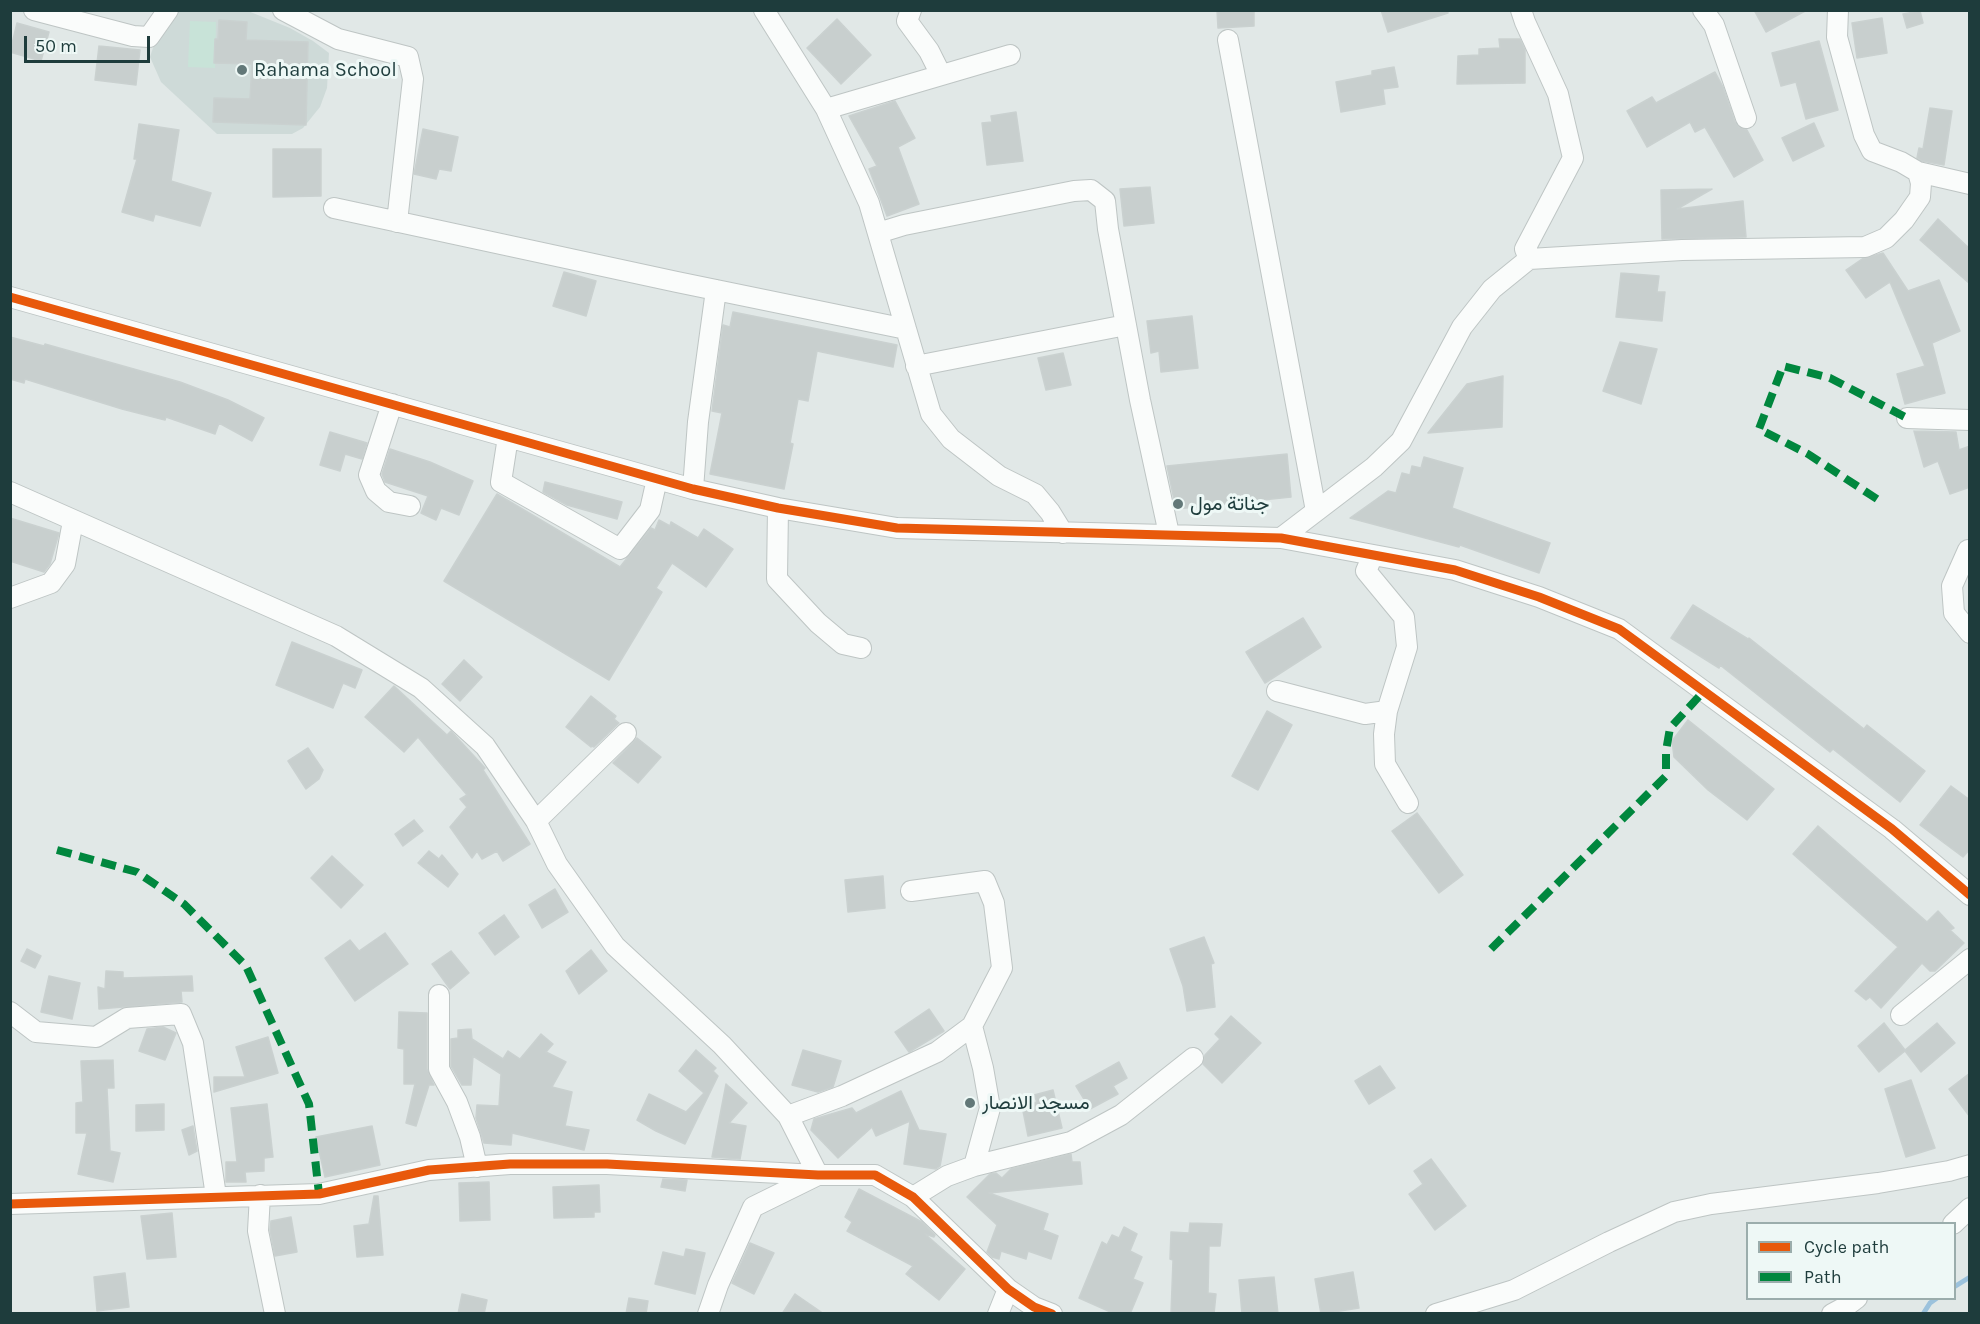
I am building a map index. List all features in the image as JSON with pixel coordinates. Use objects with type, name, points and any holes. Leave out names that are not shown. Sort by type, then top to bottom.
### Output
[{"type":"street","points":[[34,10],[134,36],[149,37],[168,10]]},
{"type":"street","points":[[283,10],[338,39],[408,57],[413,79],[397,222]]},
{"type":"street","points":[[764,10],[826,109],[870,203],[931,414],[951,439],[999,476],[1035,494],[1063,533]]},
{"type":"street","points":[[911,10],[907,21],[929,51],[941,75]]},
{"type":"street","points":[[1521,10],[1558,94],[1573,158],[1525,249],[1529,259]]},
{"type":"street","points":[[1703,10],[1714,25],[1746,118]]},
{"type":"street","points":[[1838,10],[1837,37],[1864,135],[1872,151],[1901,162],[1918,172],[1970,184]]},
{"type":"street","points":[[1228,40],[1324,505],[1319,520],[1322,531],[1351,550]]},
{"type":"street","points":[[826,109],[1010,55]]},
{"type":"street","points":[[1281,538],[1374,467],[1401,441],[1462,327],[1492,290],[1529,259],[1682,250],[1865,247],[1886,238],[1904,220],[1920,196],[1921,183],[1918,172]]},
{"type":"street","points":[[878,233],[903,225],[1074,191],[1091,190],[1106,201],[1108,229],[1126,325],[1169,534]]},
{"type":"street","points":[[334,208],[906,329]]},
{"type":"street","points":[[693,489],[698,422],[716,290]]},
{"type":"street","points":[[10,297],[693,489],[778,508],[897,528],[1281,538],[1455,570],[1539,597],[1619,629],[1892,829],[1968,893]]},
{"type":"street","points":[[916,366],[1126,325]]},
{"type":"street","points":[[392,404],[369,475],[376,491],[389,502],[410,506]]},
{"type":"street","points":[[1907,418],[1970,420]]},
{"type":"street","points":[[508,437],[501,482],[620,549],[650,510],[657,479]]},
{"type":"street","points":[[10,492],[336,636],[422,688],[485,746],[536,821],[557,864],[615,946],[722,1046],[788,1116],[818,1175]]},
{"type":"street","points":[[778,508],[777,579],[818,623],[843,644],[861,648]]},
{"type":"street","points":[[10,598],[51,583],[65,564],[73,521]]},
{"type":"street","points":[[1968,550],[1952,586],[1954,613],[1970,633]]},
{"type":"street","points":[[1373,555],[1366,571],[1404,617],[1407,647],[1387,711],[1384,734],[1385,764],[1408,803]]},
{"type":"street","points":[[1277,691],[1365,714],[1387,711]]},
{"type":"street","points":[[536,821],[626,733]]},
{"type":"street","points":[[788,1116],[842,1096],[937,1052],[972,1026],[1002,968],[994,903],[985,881],[911,891]]},
{"type":"street","points":[[1901,1015],[1970,959]]},
{"type":"street","points":[[439,995],[439,1069],[457,1102],[470,1137],[477,1167]]},
{"type":"street","points":[[10,1012],[36,1032],[96,1037],[127,1018],[181,1014],[193,1043],[216,1196]]},
{"type":"street","points":[[972,1026],[990,1108],[975,1166]]},
{"type":"street","points":[[913,1197],[947,1176],[975,1166],[1071,1142],[1121,1115],[1193,1058]]},
{"type":"street","points":[[10,1204],[319,1194],[429,1170],[510,1164],[607,1164],[818,1175],[875,1175],[913,1197],[1008,1289],[1034,1307],[1052,1314]]},
{"type":"street","points":[[1436,1314],[1514,1290],[1674,1212],[1711,1204],[1878,1183],[1949,1171],[1970,1165]]},
{"type":"street","points":[[708,1314],[718,1285],[753,1208],[818,1175]]},
{"type":"street","points":[[260,1195],[258,1231],[274,1314]]},
{"type":"street","points":[[1955,1222],[1970,1208]]},
{"type":"street","points":[[998,1314],[1008,1289]]},
{"type":"street","points":[[1832,1314],[1856,1300]]},
{"type":"shaded area","name":"Rahama School","points":[[165,11],[248,11],[290,28],[313,41],[329,53],[327,88],[320,107],[303,128],[292,134],[217,134],[161,82],[150,57]]},
{"type":"green space","points":[[190,21],[216,22],[215,68],[188,67]]},
{"type":"building","points":[[1217,10],[1254,10],[1254,26],[1218,28]]},
{"type":"building","points":[[1381,10],[1447,10],[1448,13],[1388,32]]},
{"type":"building","points":[[1754,10],[1807,10],[1766,32]]},
{"type":"building","points":[[1920,11],[1923,23],[1907,28],[1903,14]]},
{"type":"building","points":[[1882,18],[1887,53],[1857,58],[1852,23]]},
{"type":"building","points":[[837,19],[871,55],[841,84],[807,48]]},
{"type":"building","points":[[219,20],[247,22],[246,40],[308,42],[306,125],[213,122],[214,98],[250,99],[252,64],[214,63]]},
{"type":"building","points":[[17,23],[49,32],[41,61],[10,52]]},
{"type":"building","points":[[1499,39],[1520,39],[1525,50],[1525,83],[1457,84],[1458,56],[1479,55],[1479,49],[1500,48]]},
{"type":"building","points":[[1819,41],[1838,110],[1806,119],[1796,82],[1781,86],[1772,53]]},
{"type":"building","points":[[99,46],[140,50],[136,85],[95,80]]},
{"type":"building","points":[[1394,67],[1398,87],[1383,89],[1385,104],[1341,112],[1336,82],[1372,75],[1372,71]]},
{"type":"building","points":[[1715,72],[1723,87],[1735,122],[1739,127],[1747,130],[1763,160],[1734,177],[1705,127],[1695,132],[1690,122],[1647,147],[1627,111],[1652,97],[1656,103]]},
{"type":"building","points":[[895,101],[915,138],[898,147],[919,204],[887,216],[869,169],[877,166],[849,116]]},
{"type":"building","points":[[1930,108],[1952,111],[1944,165],[1917,158],[1919,148],[1923,149]]},
{"type":"building","points":[[1016,112],[1023,161],[987,165],[982,123],[992,122],[991,116]]},
{"type":"building","points":[[1814,123],[1824,146],[1793,161],[1782,138]]},
{"type":"building","points":[[139,124],[179,130],[171,181],[211,193],[200,226],[155,214],[153,221],[122,212],[137,159],[134,159]]},
{"type":"building","points":[[423,129],[458,137],[451,171],[439,169],[436,179],[414,174]]},
{"type":"building","points":[[273,149],[321,149],[321,196],[273,197]]},
{"type":"building","points":[[1150,187],[1154,223],[1124,226],[1120,189]]},
{"type":"building","points":[[1712,189],[1677,209],[1743,201],[1746,237],[1662,239],[1661,190]]},
{"type":"building","points":[[1938,219],[1970,249],[1970,284],[1920,240]]},
{"type":"building","points":[[1883,253],[1908,291],[1939,280],[1960,331],[1932,343],[1945,393],[1905,404],[1897,374],[1925,366],[1890,282],[1866,298],[1846,270],[1862,259]]},
{"type":"building","points":[[564,272],[596,281],[586,316],[553,306]]},
{"type":"building","points":[[1621,273],[1659,276],[1657,292],[1665,292],[1662,321],[1616,317]]},
{"type":"building","points":[[733,312],[897,345],[893,367],[817,351],[808,401],[798,399],[790,443],[793,444],[784,489],[710,474],[722,413],[712,411],[723,325],[730,327]]},
{"type":"building","points":[[1192,316],[1198,368],[1161,372],[1159,351],[1151,353],[1147,321]]},
{"type":"building","points":[[10,337],[44,346],[45,344],[180,382],[228,400],[264,418],[252,441],[219,423],[215,434],[166,417],[165,420],[122,409],[25,379],[24,383],[10,379]]},
{"type":"building","points":[[1620,342],[1657,349],[1641,404],[1603,391]]},
{"type":"building","points":[[1063,353],[1071,385],[1046,390],[1038,358]]},
{"type":"building","points":[[1503,376],[1502,427],[1428,433],[1467,384]]},
{"type":"building","points":[[1914,431],[1956,432],[1959,450],[1970,446],[1970,487],[1950,494],[1938,461],[1924,467]]},
{"type":"building","points":[[330,432],[367,443],[362,459],[345,454],[340,471],[320,465]]},
{"type":"building","points":[[390,449],[430,462],[473,481],[459,515],[441,508],[436,520],[421,513],[428,496],[385,482],[382,474]]},
{"type":"building","points":[[1287,454],[1291,497],[1176,509],[1167,466]]},
{"type":"building","points":[[1424,457],[1463,468],[1452,508],[1550,543],[1539,573],[1460,545],[1459,547],[1350,518],[1388,491],[1396,493],[1402,473],[1410,475],[1412,466],[1421,468]]},
{"type":"building","points":[[545,482],[622,502],[617,519],[567,505],[543,492]]},
{"type":"building","points":[[497,494],[620,567],[651,528],[655,530],[659,520],[670,526],[671,522],[698,538],[704,529],[733,549],[706,587],[672,563],[656,588],[662,592],[609,680],[444,581]]},
{"type":"building","points":[[10,518],[59,533],[50,564],[44,572],[10,561]]},
{"type":"building","points":[[1693,605],[1749,638],[1864,729],[1867,725],[1925,771],[1900,802],[1833,749],[1830,752],[1720,665],[1719,668],[1671,638]]},
{"type":"building","points":[[1303,618],[1321,647],[1265,683],[1246,652]]},
{"type":"building","points":[[292,642],[362,670],[355,688],[343,683],[333,708],[276,685]]},
{"type":"building","points":[[464,660],[482,677],[460,701],[442,684]]},
{"type":"building","points":[[394,686],[447,735],[451,731],[485,768],[483,770],[530,844],[503,861],[497,851],[482,859],[477,851],[472,858],[450,827],[467,807],[460,799],[467,795],[418,737],[404,752],[365,717]]},
{"type":"building","points":[[591,696],[616,716],[614,719],[619,723],[594,747],[566,727]]},
{"type":"building","points":[[1267,711],[1292,725],[1258,790],[1232,776]]},
{"type":"building","points":[[1688,720],[1774,789],[1747,820],[1708,790],[1674,757],[1672,741]]},
{"type":"building","points":[[637,738],[661,757],[638,783],[613,763]]},
{"type":"building","points":[[308,748],[323,770],[319,779],[306,789],[288,761]]},
{"type":"building","points":[[1951,786],[1970,800],[1970,849],[1963,857],[1920,825]]},
{"type":"building","points":[[1417,813],[1463,875],[1439,893],[1392,831]]},
{"type":"building","points":[[414,820],[423,831],[403,846],[395,834]]},
{"type":"building","points":[[1818,826],[1927,922],[1938,911],[1954,928],[1950,930],[1964,943],[1935,971],[1930,971],[1922,963],[1881,1008],[1870,997],[1866,1000],[1855,991],[1898,947],[1793,854]]},
{"type":"building","points":[[429,851],[439,859],[442,855],[458,874],[448,887],[418,863]]},
{"type":"building","points":[[332,856],[363,885],[341,908],[311,878]]},
{"type":"building","points":[[883,876],[885,908],[848,912],[845,880]]},
{"type":"building","points":[[555,889],[568,912],[542,928],[529,905]]},
{"type":"building","points":[[504,915],[519,937],[495,955],[479,933]]},
{"type":"building","points":[[385,933],[408,964],[355,1001],[325,958],[350,940],[359,951]]},
{"type":"building","points":[[1204,937],[1214,963],[1211,964],[1215,1007],[1187,1011],[1183,986],[1170,949]]},
{"type":"building","points":[[27,949],[41,956],[35,968],[21,961]]},
{"type":"building","points":[[591,950],[607,971],[579,994],[566,971]]},
{"type":"building","points":[[451,951],[469,973],[450,989],[432,964]]},
{"type":"building","points":[[106,971],[123,972],[123,978],[192,976],[193,991],[181,991],[182,1002],[99,1009],[98,987],[105,989]]},
{"type":"building","points":[[49,976],[80,983],[72,1019],[41,1012]]},
{"type":"building","points":[[929,1009],[944,1031],[909,1052],[895,1032]]},
{"type":"building","points":[[399,1012],[427,1013],[427,1069],[434,1085],[429,1085],[416,1126],[406,1123],[415,1084],[404,1084],[404,1049],[398,1048]]},
{"type":"building","points":[[1231,1016],[1261,1043],[1222,1083],[1203,1064],[1205,1055],[1220,1039],[1215,1034]]},
{"type":"building","points":[[1884,1023],[1905,1050],[1937,1023],[1955,1043],[1921,1072],[1905,1051],[1879,1072],[1858,1046]]},
{"type":"building","points":[[163,1027],[176,1033],[165,1060],[139,1051],[147,1029]]},
{"type":"building","points":[[471,1029],[472,1039],[503,1059],[508,1051],[520,1059],[541,1034],[553,1044],[546,1052],[566,1062],[552,1087],[572,1092],[565,1126],[589,1130],[584,1150],[512,1133],[511,1145],[484,1143],[476,1118],[477,1105],[499,1106],[501,1074],[473,1056],[471,1085],[462,1085],[451,1066],[451,1039],[458,1038],[458,1030]]},
{"type":"building","points":[[268,1037],[278,1073],[214,1092],[214,1077],[245,1077],[236,1047]]},
{"type":"building","points":[[696,1050],[716,1068],[713,1071],[718,1076],[685,1144],[637,1120],[649,1094],[686,1112],[704,1093],[679,1071]]},
{"type":"building","points":[[803,1050],[841,1061],[833,1087],[818,1092],[792,1085]]},
{"type":"building","points":[[113,1060],[114,1088],[107,1088],[110,1151],[120,1153],[113,1182],[78,1174],[87,1133],[76,1133],[76,1103],[83,1102],[81,1061]]},
{"type":"building","points":[[1119,1062],[1127,1078],[1113,1086],[1118,1094],[1090,1109],[1076,1086]]},
{"type":"building","points":[[1380,1066],[1395,1088],[1369,1104],[1355,1081]]},
{"type":"building","points":[[1970,1073],[1970,1117],[1949,1089]]},
{"type":"building","points":[[1911,1080],[1935,1148],[1906,1157],[1885,1089]]},
{"type":"building","points":[[726,1084],[747,1103],[729,1123],[746,1126],[740,1159],[712,1157]]},
{"type":"building","points":[[1053,1090],[1062,1128],[1028,1136],[1022,1106],[1037,1102],[1034,1095]]},
{"type":"building","points":[[901,1091],[919,1130],[946,1134],[940,1166],[936,1169],[904,1164],[910,1121],[876,1136],[872,1127],[838,1158],[811,1130],[814,1119],[852,1108],[856,1113]]},
{"type":"building","points":[[164,1104],[164,1130],[136,1131],[136,1105]]},
{"type":"building","points":[[267,1104],[273,1157],[264,1158],[264,1171],[245,1172],[246,1182],[226,1182],[226,1162],[237,1162],[231,1108]]},
{"type":"building","points":[[193,1126],[197,1151],[189,1155],[182,1130]]},
{"type":"building","points":[[372,1126],[380,1165],[325,1177],[316,1137]]},
{"type":"building","points":[[1071,1154],[1072,1162],[1080,1162],[1082,1184],[989,1193],[1048,1214],[1043,1230],[1058,1236],[1051,1259],[1028,1251],[1026,1259],[1001,1251],[999,1259],[992,1257],[987,1252],[997,1225],[967,1197],[990,1174],[996,1173],[1002,1178],[1011,1169]]},
{"type":"building","points":[[1431,1159],[1466,1206],[1435,1230],[1409,1194],[1423,1184],[1414,1171]]},
{"type":"building","points":[[663,1179],[687,1180],[685,1191],[661,1187]]},
{"type":"building","points":[[489,1182],[490,1220],[460,1221],[459,1183]]},
{"type":"building","points":[[599,1185],[600,1212],[594,1212],[594,1217],[554,1218],[553,1187]]},
{"type":"building","points":[[859,1189],[922,1222],[935,1235],[934,1237],[925,1234],[965,1269],[939,1300],[906,1274],[913,1266],[847,1231],[852,1222],[845,1217]]},
{"type":"building","points":[[374,1196],[378,1196],[383,1255],[357,1257],[354,1226],[369,1224]]},
{"type":"building","points":[[172,1213],[176,1257],[147,1259],[141,1216]]},
{"type":"building","points":[[291,1217],[297,1252],[275,1256],[270,1230],[271,1221]]},
{"type":"building","points":[[1190,1223],[1222,1224],[1220,1246],[1209,1246],[1208,1293],[1216,1294],[1214,1314],[1171,1314],[1173,1260],[1170,1259],[1171,1232],[1189,1233]]},
{"type":"building","points":[[1124,1227],[1137,1234],[1130,1251],[1142,1257],[1133,1279],[1143,1283],[1130,1314],[1115,1314],[1079,1298],[1102,1242],[1107,1245],[1112,1235],[1119,1238]]},
{"type":"building","points":[[750,1243],[774,1253],[754,1294],[732,1283]]},
{"type":"building","points":[[686,1249],[705,1253],[695,1294],[655,1284],[663,1252],[684,1257]]},
{"type":"building","points":[[1353,1272],[1359,1308],[1321,1314],[1315,1279]]},
{"type":"building","points":[[125,1273],[129,1307],[97,1311],[94,1277]]},
{"type":"building","points":[[1274,1277],[1278,1314],[1242,1314],[1239,1280]]},
{"type":"building","points":[[462,1294],[487,1300],[484,1314],[458,1314]]},
{"type":"building","points":[[795,1294],[824,1314],[782,1314]]},
{"type":"building","points":[[629,1298],[648,1301],[646,1314],[626,1314]]},
{"type":"waterway","points":[[1956,1286],[1970,1277]]},
{"type":"waterway","points":[[1923,1314],[1934,1300]]},
{"type":"marked path","points":[[1877,499],[1808,454],[1759,429],[1783,366],[1830,378],[1907,418]]},
{"type":"marked path","points":[[1491,949],[1666,776],[1666,751],[1670,728],[1704,691]]},
{"type":"marked path","points":[[57,850],[137,872],[184,904],[246,966],[309,1104],[319,1194]]},
{"type":"cycle path","points":[[10,297],[693,489],[778,508],[897,528],[1281,538],[1455,570],[1539,597],[1619,629],[1892,829],[1970,895]]},
{"type":"cycle path","points":[[10,1204],[319,1194],[429,1170],[510,1164],[607,1164],[818,1175],[875,1175],[913,1197],[1008,1289],[1034,1307],[1052,1314]]},
{"type":"place","name":"Rahama School","points":[[242,70]]},
{"type":"place","name":"جناتة مول","points":[[1178,504]]},
{"type":"place","name":"مسجد الانصار","points":[[970,1103]]}]
